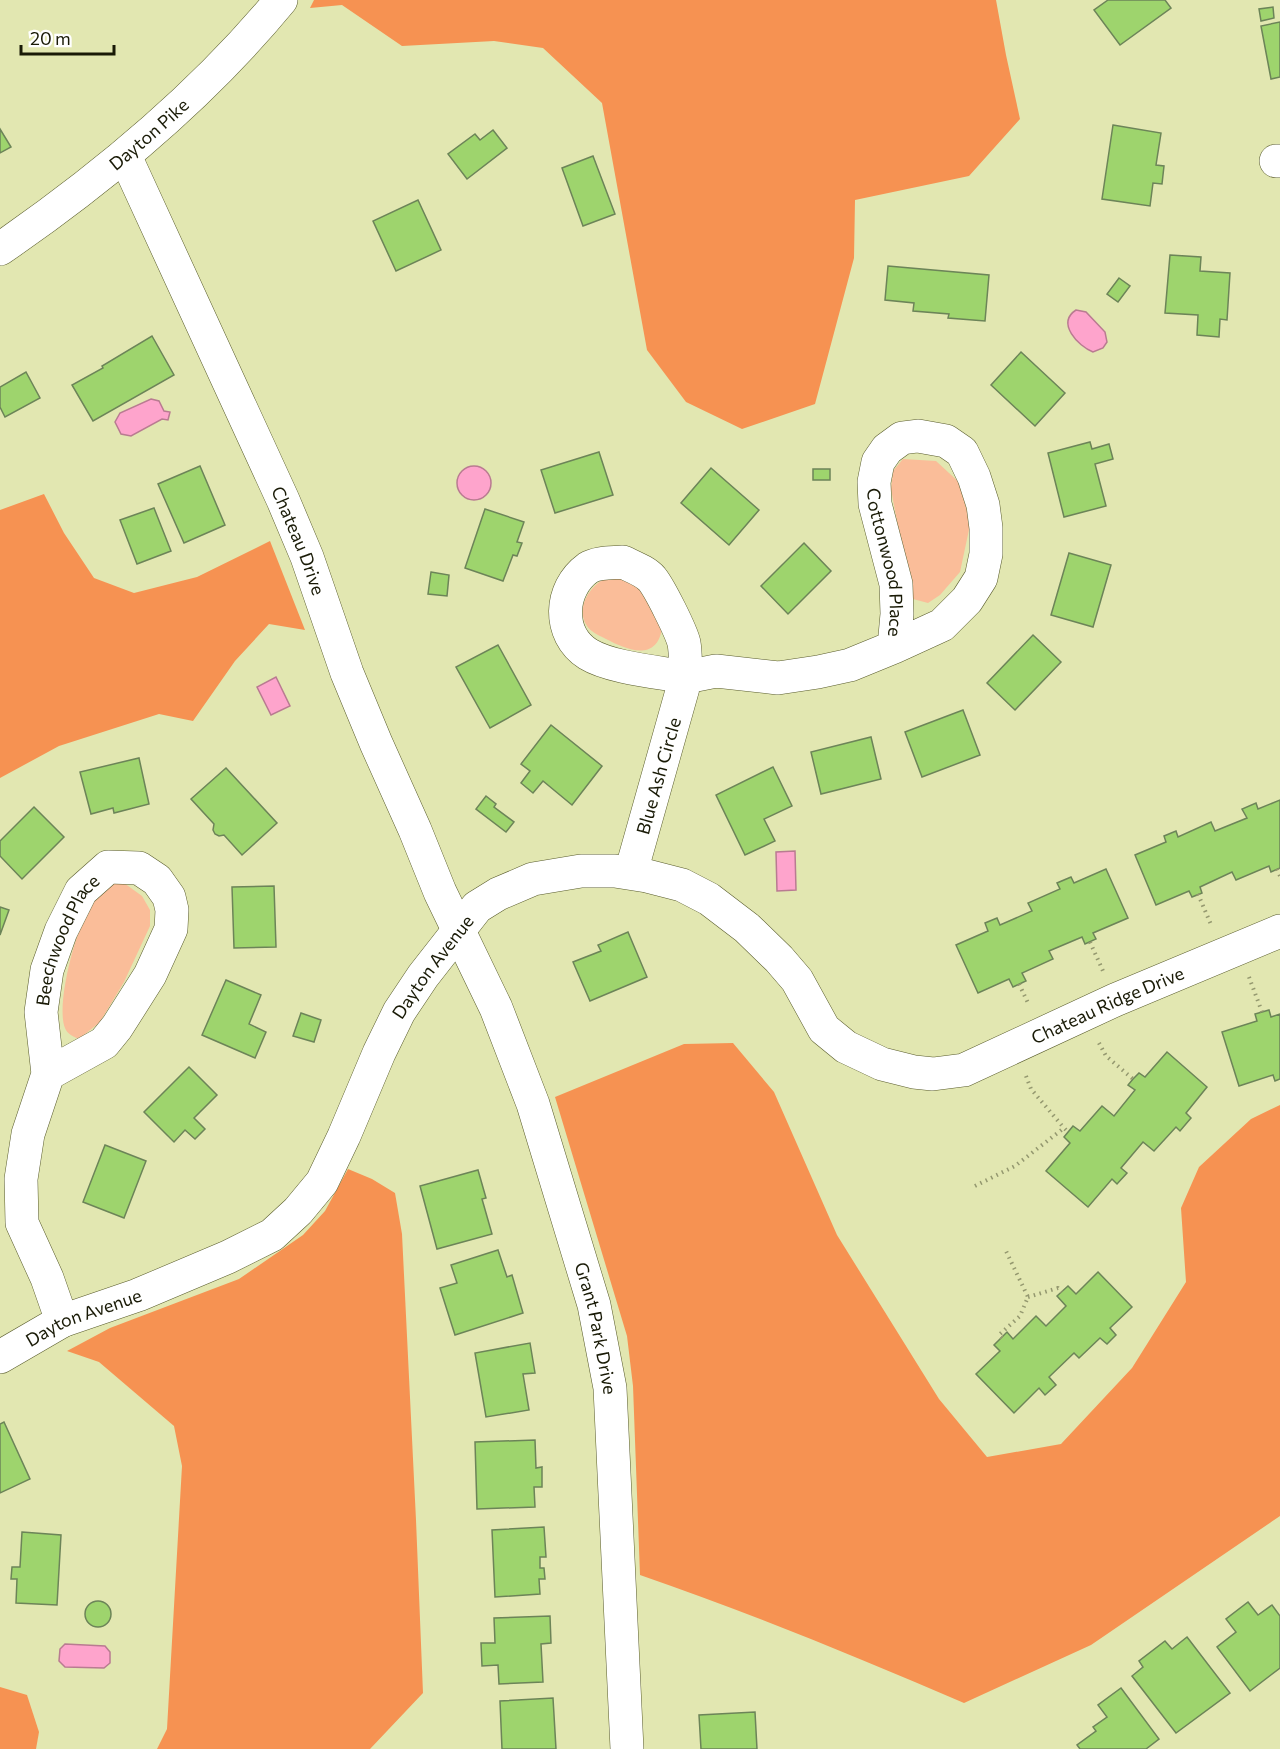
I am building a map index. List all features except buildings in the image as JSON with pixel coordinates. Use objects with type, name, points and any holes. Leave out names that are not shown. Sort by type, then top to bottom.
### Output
[{"type":"street","name":"Dayton Pike","points":[[0,249],[45,219],[125,156],[215,72],[281,0]]},
{"type":"street","name":"Chateau Drive","points":[[125,156],[308,558],[351,683],[415,830],[431,873],[458,931]]},
{"type":"street","name":"Cottonwood Place","points":[[686,677],[716,671],[778,678],[850,665],[894,648],[942,625],[951,617],[967,600],[981,578],[986,554],[986,528],[983,505],[974,477],[962,452],[946,441],[918,436],[902,438],[887,449],[878,462],[874,482],[875,504],[896,584],[897,614],[894,648]]},
{"type":"street","name":"Blue Ash Circle","points":[[631,872],[686,677]]},
{"type":"street","name":"Beechwood Place","points":[[48,1074],[104,1043],[117,1028],[150,975],[163,947],[171,928],[172,910],[169,897],[157,880],[139,868],[108,867],[81,891],[61,931],[47,970],[41,1012],[48,1074],[28,1134],[21,1179],[22,1223],[62,1321]]},
{"type":"street","name":"Dayton Avenue","points":[[0,1357],[62,1321],[138,1295],[228,1257],[272,1234],[298,1211],[322,1182],[399,1012],[423,976],[477,907],[498,894],[533,879],[581,871],[615,871],[631,872],[682,885],[709,899],[747,928],[779,959],[797,980],[824,1029],[846,1047],[882,1064],[933,1074]]},
{"type":"street","name":"Grant Park Drive","points":[[458,931],[496,1008],[533,1104],[594,1305],[610,1388],[627,1749]]},
{"type":"street","name":"Chateau Ridge Drive","points":[[933,1074],[963,1071],[1085,1015],[1280,931]]},
{"type":"path","points":[[1277,869],[1280,876]]},
{"type":"path","points":[[1085,1015],[1106,1056],[1133,1079]]},
{"type":"path","points":[[1014,1047],[1031,1089],[1068,1132]]},
{"type":"path","points":[[975,1186],[1015,1166],[1064,1128]]},
{"type":"path","points":[[1002,1338],[999,1335],[1020,1316],[1028,1297],[1005,1249]]},
{"type":"path","points":[[1028,1297],[1058,1288],[1062,1292]]},
{"type":"shaded area","points":[[314,0],[996,0],[1020,119],[969,176],[855,200],[854,258],[815,404],[742,429],[686,402],[647,350],[602,103],[543,48],[494,41],[402,46],[342,5],[310,8]]},
{"type":"shaded area","points":[[1076,310],[1086,312],[1105,332],[1107,342],[1103,348],[1093,352],[1081,345],[1071,334],[1068,321],[1070,315]]},
{"type":"shaded area","points":[[151,399],[159,401],[164,411],[170,412],[168,420],[162,419],[131,436],[121,434],[115,422],[120,413]]},
{"type":"shaded area","points":[[903,459],[936,461],[961,484],[970,525],[960,572],[940,595],[928,603],[913,599],[891,489],[893,471]]},
{"type":"shaded area","points":[[474,466],[486,471],[491,483],[486,495],[474,500],[462,495],[457,483],[462,471]]},
{"type":"shaded area","points":[[44,494],[64,533],[94,578],[134,593],[197,577],[270,541],[305,630],[269,624],[235,661],[193,721],[159,714],[59,746],[0,778],[0,510]]},
{"type":"shaded area","points":[[607,577],[630,582],[645,594],[662,629],[654,646],[647,650],[623,647],[598,635],[587,626],[583,612],[586,598],[595,586]]},
{"type":"shaded area","points":[[276,677],[290,706],[271,715],[257,687]]},
{"type":"shaded area","points":[[795,851],[796,890],[777,891],[776,852]]},
{"type":"shaded area","points":[[124,883],[142,896],[150,910],[150,926],[124,982],[100,1022],[79,1039],[66,1030],[63,1016],[66,982],[75,943],[93,900],[109,886]]},
{"type":"shaded area","points":[[733,1043],[774,1092],[837,1235],[939,1399],[987,1457],[1061,1444],[1132,1368],[1186,1282],[1181,1208],[1199,1167],[1251,1119],[1280,1105],[1280,1516],[1091,1645],[964,1703],[803,1636],[640,1575],[633,1386],[627,1336],[555,1097],[684,1044]]},
{"type":"shaded area","points":[[348,1169],[372,1179],[395,1193],[402,1234],[423,1693],[370,1749],[157,1749],[167,1729],[182,1466],[174,1426],[99,1362],[67,1351],[110,1328],[239,1279],[303,1235],[325,1211]]},
{"type":"shaded area","points":[[65,1644],[105,1646],[110,1652],[110,1663],[104,1668],[65,1667],[59,1661],[60,1649]]},
{"type":"shaded area","points":[[0,1687],[27,1695],[39,1732],[36,1749],[0,1749]]}]
